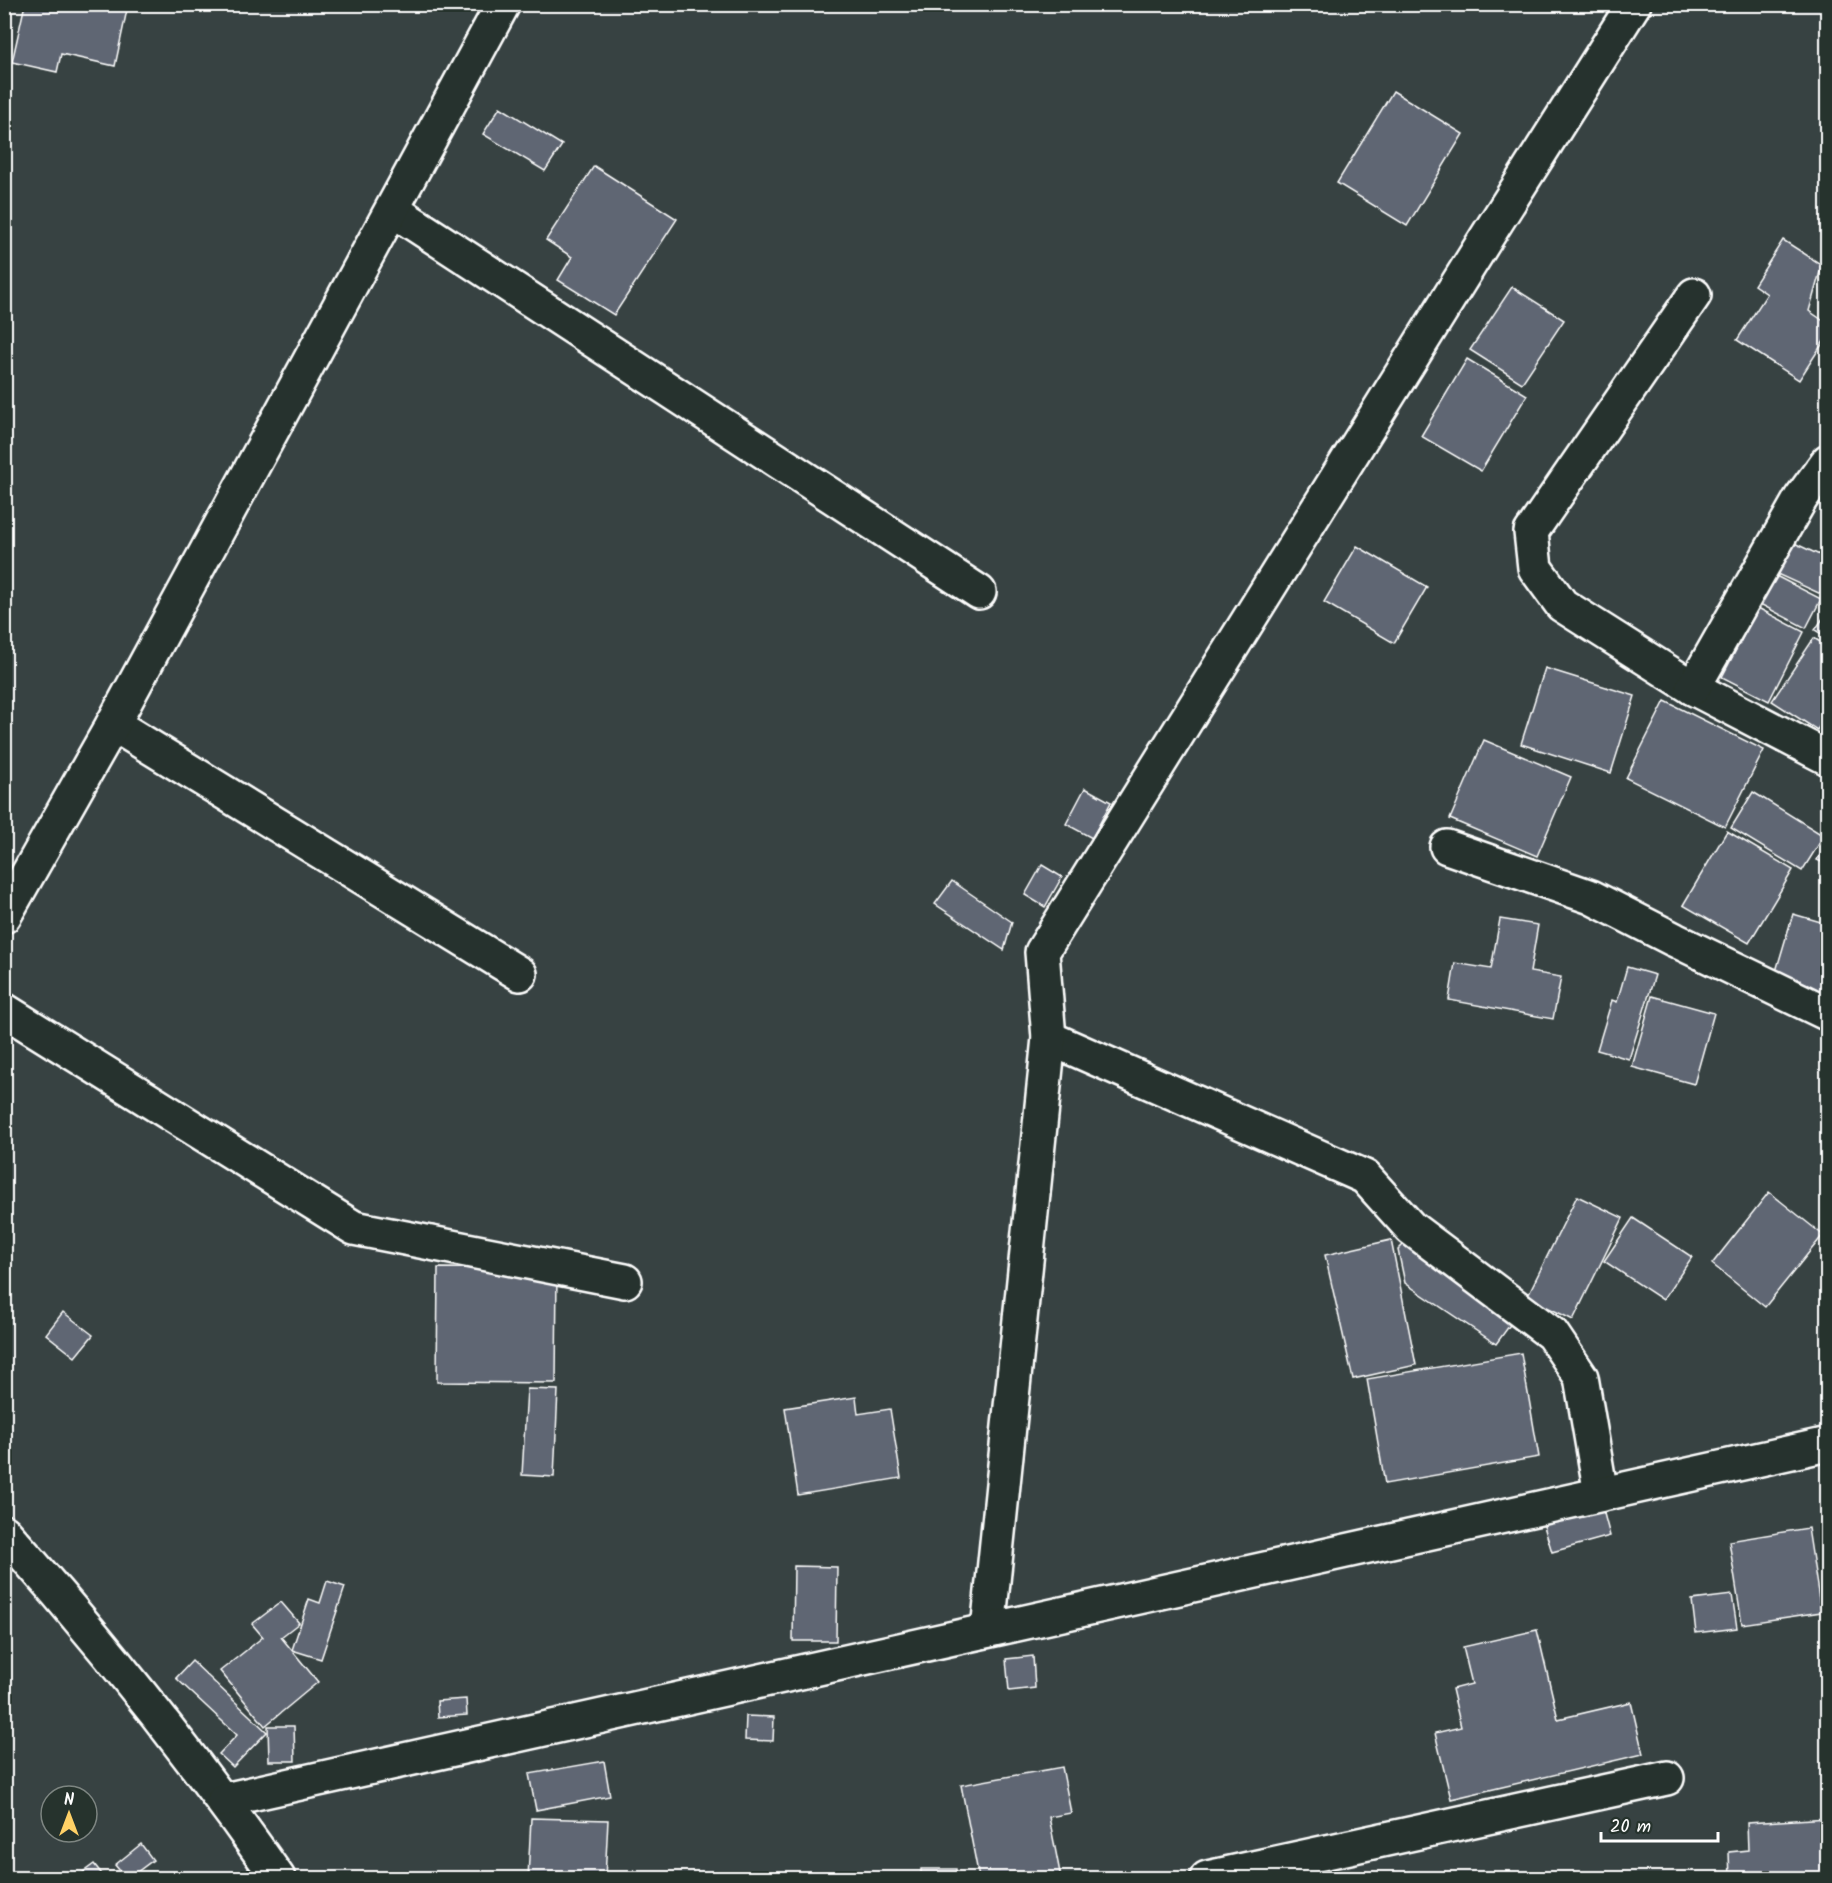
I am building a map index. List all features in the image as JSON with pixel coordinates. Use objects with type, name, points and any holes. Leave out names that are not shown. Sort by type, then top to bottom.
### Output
[{"type":"street","points":[[4,916],[113,724],[503,4]]},
{"type":"street","points":[[988,1630],[1049,1038],[1042,952],[1475,255],[1634,4]]},
{"type":"street","points":[[393,210],[979,592]]},
{"type":"street","points":[[1694,295],[1531,532],[1535,568],[1562,605],[1693,688],[1827,759]]},
{"type":"street","points":[[1693,688],[1801,498],[1827,461]]},
{"type":"street","points":[[113,724],[520,974]]},
{"type":"street","points":[[1447,847],[1591,897],[1827,1014]]},
{"type":"street","points":[[4,1010],[354,1228],[625,1281]]},
{"type":"street","points":[[1049,1038],[1365,1178],[1411,1228],[1552,1335],[1581,1377],[1601,1494]]},
{"type":"street","points":[[224,1800],[1827,1444]]},
{"type":"street","points":[[4,1532],[65,1600],[224,1800],[278,1878]]},
{"type":"street","points":[[1207,1878],[1667,1778]]},
{"type":"building","points":[[25,4],[128,5],[115,66],[61,54],[57,72],[12,62]]},
{"type":"building","points":[[1393,91],[1463,134],[1407,226],[1337,183]]},
{"type":"building","points":[[500,107],[562,145],[545,171],[483,134]]},
{"type":"building","points":[[594,166],[677,219],[614,315],[558,280],[572,257],[546,240]]},
{"type":"building","points":[[1783,240],[1822,265],[1809,311],[1828,324],[1828,335],[1799,380],[1737,340],[1767,294],[1754,285]]},
{"type":"building","points":[[1512,287],[1564,320],[1522,383],[1470,350]]},
{"type":"building","points":[[1467,359],[1527,395],[1481,471],[1421,436]]},
{"type":"building","points":[[1792,542],[1828,559],[1828,584],[1823,595],[1777,574]]},
{"type":"building","points":[[1357,546],[1427,587],[1394,643],[1324,602]]},
{"type":"building","points":[[1774,575],[1821,599],[1806,628],[1758,603]]},
{"type":"building","points":[[1758,608],[1804,632],[1769,701],[1722,677]]},
{"type":"building","points":[[1828,611],[1828,638],[1815,630]]},
{"type":"building","points":[[1814,638],[1828,647],[1828,713],[1817,730],[1772,701]]},
{"type":"building","points":[[1545,668],[1635,696],[1611,773],[1521,744]]},
{"type":"building","points":[[1665,701],[1764,750],[1725,827],[1626,778]]},
{"type":"building","points":[[1484,740],[1571,777],[1537,856],[1450,819]]},
{"type":"building","points":[[1085,788],[1111,802],[1092,838],[1066,824]]},
{"type":"building","points":[[1753,792],[1824,836],[1802,871],[1731,828]]},
{"type":"building","points":[[1727,831],[1793,870],[1749,943],[1683,905]]},
{"type":"building","points":[[1828,842],[1828,865],[1817,860]]},
{"type":"building","points":[[1042,865],[1062,877],[1045,907],[1025,895]]},
{"type":"building","points":[[952,881],[1012,922],[1004,950],[935,904]]},
{"type":"building","points":[[1793,914],[1828,924],[1828,994],[1774,978]]},
{"type":"building","points":[[1500,919],[1538,925],[1530,972],[1561,977],[1553,1019],[1449,1000],[1455,963],[1491,969]]},
{"type":"building","points":[[1627,967],[1655,975],[1629,1059],[1597,1050],[1612,1000],[1617,1002]]},
{"type":"building","points":[[1652,996],[1714,1013],[1694,1084],[1632,1067]]},
{"type":"building","points":[[1769,1192],[1823,1235],[1765,1307],[1712,1264]]},
{"type":"building","points":[[1577,1196],[1623,1218],[1573,1320],[1527,1297]]},
{"type":"building","points":[[1633,1218],[1692,1257],[1663,1300],[1604,1261]]},
{"type":"building","points":[[1409,1239],[1515,1318],[1496,1344],[1405,1283],[1398,1250]]},
{"type":"building","points":[[1391,1240],[1416,1365],[1353,1379],[1325,1255]]},
{"type":"building","points":[[438,1268],[557,1269],[556,1383],[437,1382]]},
{"type":"building","points":[[63,1312],[93,1335],[75,1357],[46,1334]]},
{"type":"building","points":[[1521,1353],[1539,1457],[1385,1484],[1367,1379]]},
{"type":"building","points":[[527,1389],[558,1390],[554,1477],[522,1475]]},
{"type":"building","points":[[856,1397],[858,1414],[890,1409],[901,1478],[798,1495],[785,1408]]},
{"type":"building","points":[[1602,1506],[1610,1536],[1552,1552],[1543,1523]]},
{"type":"building","points":[[1808,1528],[1821,1612],[1742,1624],[1729,1541]]},
{"type":"building","points":[[1822,1543],[1828,1543],[1828,1617],[1824,1617]]},
{"type":"building","points":[[794,1566],[837,1567],[836,1641],[793,1641]]},
{"type":"building","points":[[327,1581],[345,1587],[321,1659],[292,1650],[309,1599],[320,1603]]},
{"type":"building","points":[[1732,1595],[1737,1628],[1696,1633],[1692,1600]]},
{"type":"building","points":[[281,1602],[299,1623],[281,1637],[318,1682],[265,1726],[220,1671],[263,1637],[252,1624]]},
{"type":"building","points":[[1537,1630],[1558,1719],[1631,1702],[1643,1754],[1451,1799],[1435,1733],[1461,1727],[1452,1689],[1472,1684],[1463,1647]]},
{"type":"building","points":[[1033,1656],[1035,1688],[1009,1691],[1006,1659]]},
{"type":"building","points":[[192,1661],[267,1732],[233,1767],[219,1754],[237,1735],[176,1678]]},
{"type":"building","points":[[466,1699],[467,1715],[438,1717],[437,1701]]},
{"type":"building","points":[[746,1716],[774,1717],[773,1741],[745,1740]]},
{"type":"building","points":[[268,1726],[294,1726],[295,1761],[269,1761]]},
{"type":"building","points":[[604,1761],[610,1796],[536,1810],[529,1774]]},
{"type":"building","points":[[1062,1767],[1071,1813],[1049,1817],[1061,1878],[979,1878],[961,1785]]},
{"type":"building","points":[[531,1818],[608,1820],[605,1878],[528,1878]]},
{"type":"building","points":[[1828,1818],[1828,1878],[1730,1878],[1729,1852],[1748,1850],[1747,1823]]},
{"type":"building","points":[[141,1844],[153,1860],[126,1878],[115,1865]]},
{"type":"building","points":[[94,1864],[105,1878],[75,1878]]},
{"type":"building","points":[[921,1869],[956,1869],[956,1878],[921,1878]]}]
